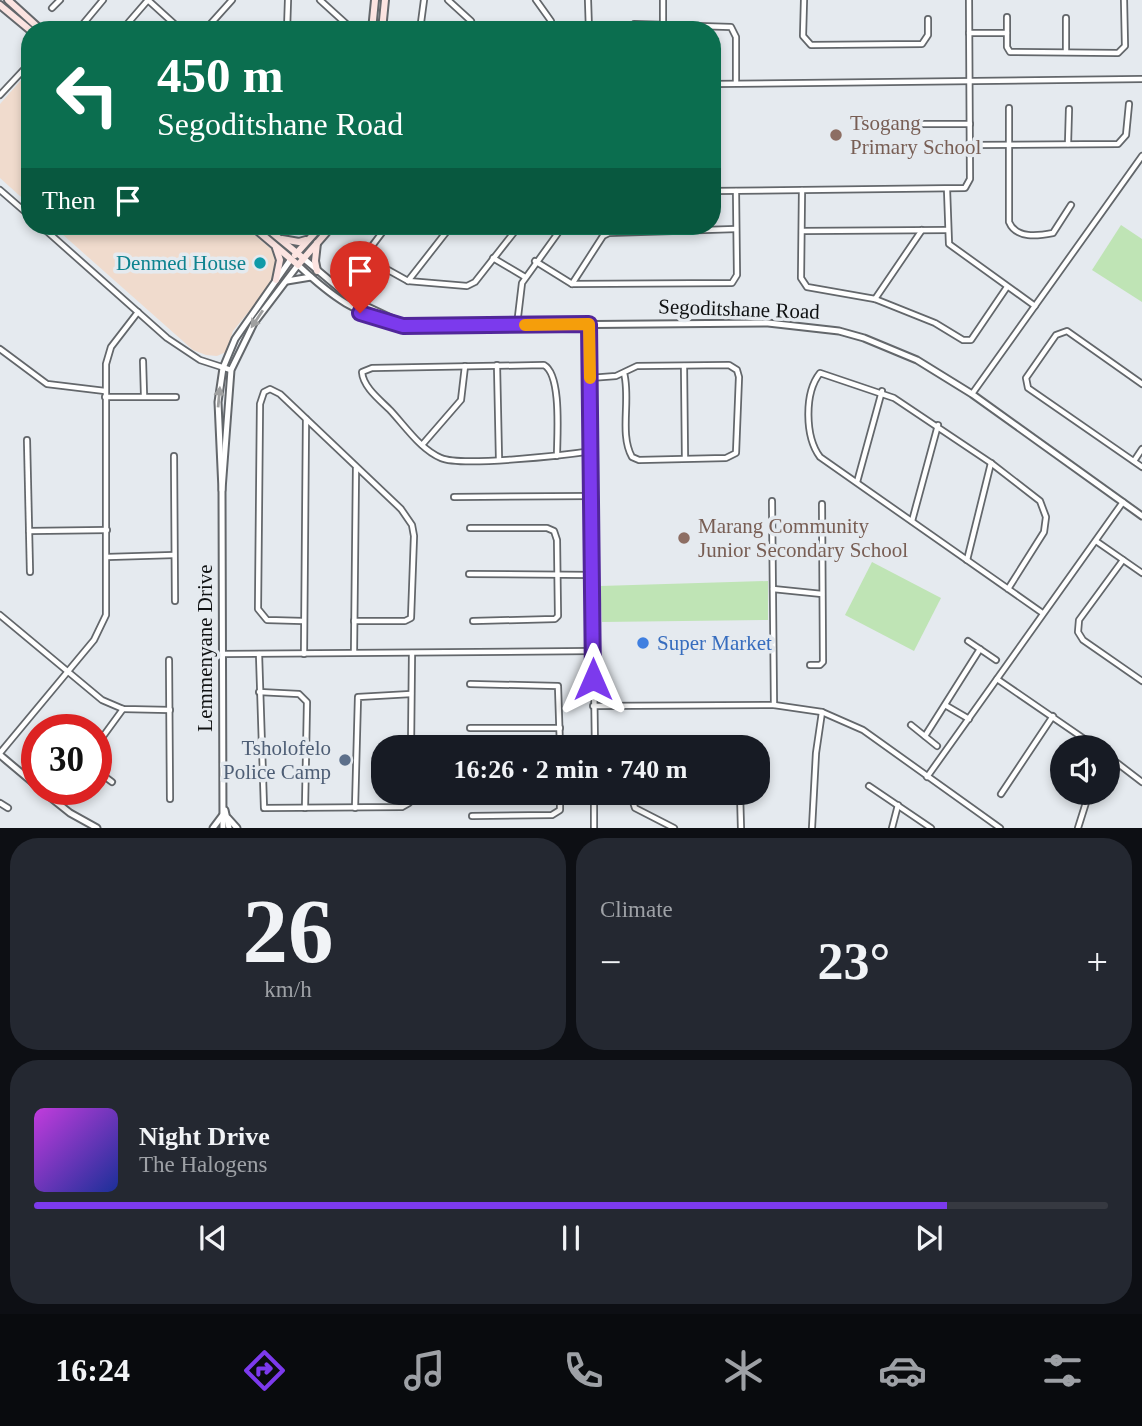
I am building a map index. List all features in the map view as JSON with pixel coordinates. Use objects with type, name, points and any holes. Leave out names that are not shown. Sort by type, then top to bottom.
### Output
[{"type":"main road","points":[[8,0],[31,21]]},
{"type":"main road","points":[[373,21],[375,0]]},
{"type":"main road","points":[[383,21],[385,0]]},
{"type":"main road","points":[[0,5],[21,22]]},
{"type":"main road","name":"Segoditshane Road","points":[[262,235],[299,265]]},
{"type":"main road","name":"Segoditshane Road","points":[[276,235],[303,258]]},
{"type":"main road","name":"Lemmenyane Drive","points":[[299,265],[316,235]]},
{"type":"main road","name":"Lemmenyane Drive","points":[[291,259],[319,235]]},
{"type":"main road","points":[[281,239],[299,242],[315,238],[314,261],[317,271]]},
{"type":"main road","points":[[275,246],[280,260],[276,280]]},
{"type":"street","points":[[52,8],[60,0]]},
{"type":"street","points":[[86,21],[103,0]]},
{"type":"street","points":[[130,21],[148,0],[171,21]]},
{"type":"street","points":[[213,21],[232,0]]},
{"type":"street","points":[[287,21],[288,0]]},
{"type":"street","points":[[320,0],[343,21]]},
{"type":"street","points":[[421,21],[424,0]]},
{"type":"street","points":[[448,0],[471,20]]},
{"type":"street","points":[[536,0],[551,21]]},
{"type":"street","points":[[588,0],[589,21]]},
{"type":"street","points":[[663,0],[663,21]]},
{"type":"street","points":[[804,0],[803,36],[811,45],[922,44],[927,39],[929,19]]},
{"type":"street","points":[[721,191],[947,189],[968,186],[969,0]]},
{"type":"street","points":[[1007,17],[1010,52],[1122,50],[1125,46],[1124,0]]},
{"type":"street","points":[[1066,18],[1066,52]]},
{"type":"street","points":[[721,27],[731,27],[736,37],[736,83]]},
{"type":"street","points":[[969,33],[1007,33]]},
{"type":"street","points":[[0,95],[21,72]]},
{"type":"street","points":[[721,84],[1142,79]]},
{"type":"street","points":[[970,145],[1121,142],[1126,135],[1129,104]]},
{"type":"street","points":[[1009,108],[1009,222],[1014,231],[1021,234],[1053,233],[1071,205]]},
{"type":"street","points":[[1069,108],[1069,144]]},
{"type":"street","points":[[906,124],[970,124]]},
{"type":"street","points":[[972,394],[1142,156]]},
{"type":"street","points":[[947,189],[947,230],[952,247],[1035,306]]},
{"type":"street","points":[[0,190],[21,208]]},
{"type":"street","points":[[802,190],[803,284],[807,287],[875,299],[935,323],[963,340],[971,340],[1007,287]]},
{"type":"street","points":[[535,261],[572,284],[732,283],[737,275],[736,191]]},
{"type":"street","points":[[721,229],[736,229]]},
{"type":"street","points":[[875,299],[922,230]]},
{"type":"street","points":[[802,231],[947,230]]},
{"type":"street","points":[[51,235],[187,353],[232,370]]},
{"type":"street","points":[[380,235],[369,250],[372,261],[408,281],[467,286],[475,282],[512,235]]},
{"type":"street","points":[[408,281],[444,235]]},
{"type":"street","points":[[517,325],[520,289],[525,277],[556,235]]},
{"type":"street","points":[[572,284],[605,235]]},
{"type":"street","name":"Segoditshane Road","points":[[303,258],[365,308],[406,325]]},
{"type":"street","points":[[493,258],[525,277]]},
{"type":"street","name":"Lemmenyane Drive","points":[[222,490],[218,410],[223,368],[242,326],[291,259]]},
{"type":"street","name":"Segoditshane Road","points":[[299,265],[349,307],[376,319],[406,325],[783,324],[839,331],[864,338],[917,360],[972,394],[1142,516]]},
{"type":"street","name":"Lemmenyane Drive","points":[[226,816],[222,490],[226,409],[232,370],[248,332],[299,265]]},
{"type":"street","points":[[285,282],[311,277]]},
{"type":"street","points":[[21,773],[0,754],[94,640],[106,615],[105,394],[111,347],[138,312]]},
{"type":"street","points":[[589,324],[594,735]]},
{"type":"street","points":[[1142,384],[1067,331],[1056,335],[1026,378],[1028,388],[1142,467]]},
{"type":"street","points":[[0,349],[47,384],[105,394],[176,397]]},
{"type":"street","points":[[143,361],[144,396]]},
{"type":"street","points":[[497,365],[499,459]]},
{"type":"street","points":[[557,456],[555,385],[549,368],[544,365],[372,368],[362,372],[364,382],[422,445],[447,460],[557,456],[592,452]]},
{"type":"street","points":[[590,378],[624,373],[637,366],[729,365],[737,370],[739,377],[736,453],[726,458],[639,460],[632,457],[628,449],[624,373]]},
{"type":"street","points":[[422,445],[461,400],[465,366]]},
{"type":"street","points":[[684,366],[685,458]]},
{"type":"street","points":[[1008,589],[1041,539],[1045,509],[1034,495],[938,425],[882,391],[820,373],[816,379],[809,413],[811,442],[820,457],[857,482],[1008,589],[1041,612]]},
{"type":"street","points":[[303,621],[267,620],[258,609],[262,397],[270,389],[275,389],[408,517],[414,536],[411,618],[405,621],[354,621]]},
{"type":"street","points":[[857,482],[882,391]]},
{"type":"street","points":[[304,653],[306,419]]},
{"type":"street","points":[[912,521],[938,425]]},
{"type":"street","points":[[27,440],[30,572]]},
{"type":"street","points":[[1133,461],[1142,449]]},
{"type":"street","points":[[174,456],[175,601]]},
{"type":"street","points":[[967,560],[991,463]]},
{"type":"street","points":[[355,652],[356,466]]},
{"type":"street","points":[[454,496],[592,496]]},
{"type":"street","points":[[772,501],[774,705]]},
{"type":"street","points":[[927,777],[1041,612],[1123,502]]},
{"type":"street","points":[[810,666],[820,666],[823,662],[822,504]]},
{"type":"street","points":[[470,528],[551,529],[557,540],[558,616],[553,620],[473,621]]},
{"type":"street","points":[[29,531],[107,530]]},
{"type":"street","points":[[1096,541],[1142,573]]},
{"type":"street","points":[[107,557],[174,555]]},
{"type":"street","points":[[1123,560],[1079,620],[1078,632],[1083,640],[1142,681]]},
{"type":"street","points":[[469,574],[593,575]]},
{"type":"street","points":[[773,589],[822,594]]},
{"type":"street","points":[[0,615],[102,700],[122,709],[170,710]]},
{"type":"street","points":[[968,641],[996,660]]},
{"type":"street","points":[[925,736],[980,649]]},
{"type":"street","points":[[222,654],[593,651]]},
{"type":"street","points":[[411,735],[412,653]]},
{"type":"street","points":[[259,654],[263,806],[270,809],[407,805]]},
{"type":"street","points":[[169,660],[170,799]]},
{"type":"street","points":[[997,679],[1079,735]]},
{"type":"street","points":[[470,684],[558,685],[560,735]]},
{"type":"street","points":[[259,692],[299,694],[307,702],[305,808]]},
{"type":"street","points":[[355,808],[358,697],[411,694]]},
{"type":"street","points":[[593,706],[774,705],[822,712],[863,730],[1000,828]]},
{"type":"street","points":[[945,705],[969,719]]},
{"type":"street","points":[[112,723],[122,709]]},
{"type":"street","points":[[812,828],[816,753],[822,712]]},
{"type":"street","points":[[1000,794],[1053,716]]},
{"type":"street","points":[[911,725],[937,746]]},
{"type":"street","points":[[471,728],[560,728]]},
{"type":"street","points":[[1120,765],[1142,782]]},
{"type":"street","points":[[869,786],[932,828]]},
{"type":"street","points":[[0,803],[8,808]]},
{"type":"street","points":[[59,805],[97,828]]},
{"type":"street","points":[[472,816],[552,815],[560,810],[560,805]]},
{"type":"street","points":[[594,805],[594,828]]},
{"type":"street","points":[[634,805],[635,808],[674,828]]},
{"type":"street","points":[[740,805],[741,828]]},
{"type":"street","points":[[892,828],[898,805]]},
{"type":"street","points":[[1078,828],[1085,805]]},
{"type":"street","points":[[213,828],[226,816]]},
{"type":"street","points":[[223,828],[226,816]]},
{"type":"street","points":[[226,816],[229,828]]},
{"type":"street","points":[[226,816],[237,828]]},
{"type":"shaded area","points":[[21,80],[21,197],[0,178],[0,104]]},
{"type":"shaded area","points":[[63,235],[255,235],[278,255],[280,260],[272,283],[233,331],[226,352],[217,356],[193,350]]},
{"type":"green space","points":[[1121,225],[1142,239],[1142,302],[1092,270]]},
{"type":"green space","points":[[872,562],[941,598],[914,651],[845,615]]},
{"type":"green space","points":[[768,581],[768,620],[602,622],[600,586]]},
{"type":"slow traffic","points":[[525,325],[589,324],[590,378]]},
{"type":"place","name":"Tsogang Primary School","points":[[836,135]]},
{"type":"place","name":"Denmed House","points":[[260,263]]},
{"type":"place","name":"Marang Community Junior Secondary School","points":[[684,538]]},
{"type":"place","name":"Super Market","points":[[643,643]]},
{"type":"place","name":"Tsholofelo Police Camp","points":[[345,760]]},
{"type":"route","points":[[360,313],[403,326],[589,324],[593,679]]}]
